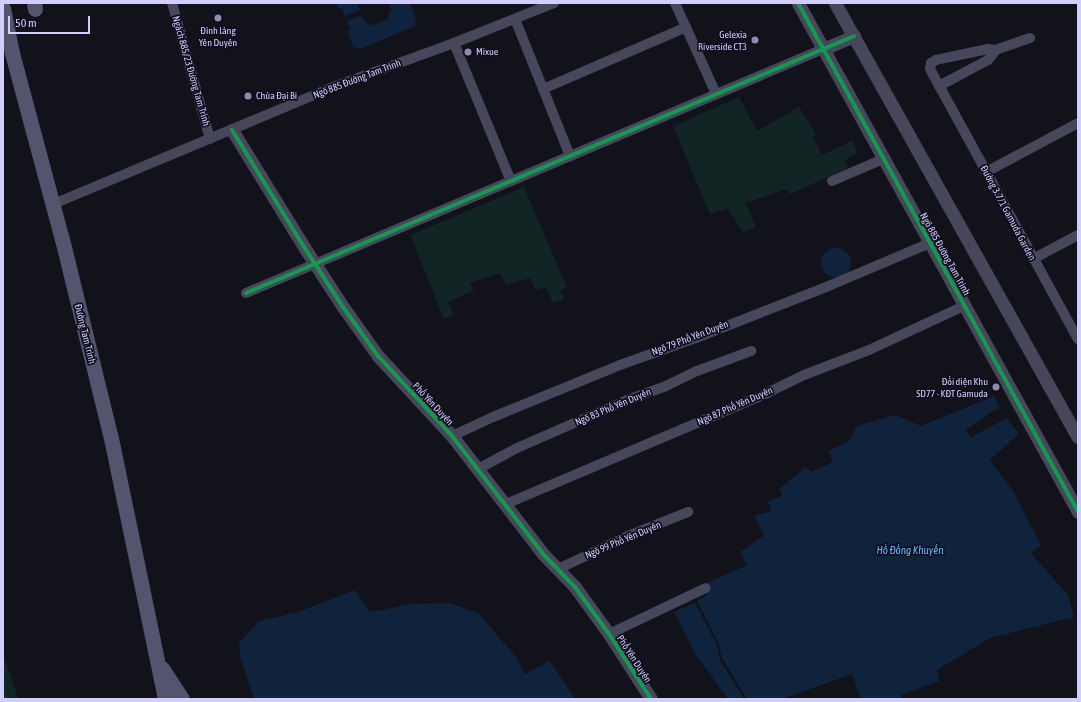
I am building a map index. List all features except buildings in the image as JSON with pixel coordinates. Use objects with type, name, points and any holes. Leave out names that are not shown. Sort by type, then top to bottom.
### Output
[{"type":"main road","name":"Đường Tam Trinh","points":[[3,8],[12,54],[62,239],[111,438],[159,662],[165,699]]},
{"type":"main road","name":"Đường Tam Trinh","points":[[159,662],[182,699]]},
{"type":"street","name":"Ngách 885/23 Đường Tam Trinh","points":[[172,3],[210,139]]},
{"type":"street","name":"Ngõ 885 Đường Tam Trinh","points":[[52,205],[336,86],[454,43],[554,3]]},
{"type":"street","points":[[675,3],[716,94]]},
{"type":"street","name":"Ngõ 885 Đường Tam Trinh","points":[[798,3],[964,306],[1077,506]]},
{"type":"street","points":[[836,3],[1078,437]]},
{"type":"street","points":[[515,19],[570,156]]},
{"type":"street","points":[[543,89],[686,28]]},
{"type":"street","points":[[246,293],[854,36]]},
{"type":"street","points":[[939,86],[988,60],[996,50],[1030,38]]},
{"type":"street","points":[[454,43],[510,181]]},
{"type":"street","name":"Đường 3.7/1 Gamuda Garden","points":[[996,50],[988,49],[932,62],[930,71],[1078,340]]},
{"type":"street","points":[[986,172],[1078,123]]},
{"type":"street","name":"Phố Yên Duyên","points":[[232,130],[315,264],[378,356],[452,436],[544,555],[575,588],[609,634],[651,699]]},
{"type":"street","points":[[832,181],[883,159]]},
{"type":"street","points":[[1033,259],[1078,235]]},
{"type":"street","name":"Ngõ 79 Phố Yên Duyên","points":[[452,436],[493,417],[620,365],[696,338],[831,285],[930,243]]},
{"type":"street","name":"Ngõ 87 Phố Yên Duyên","points":[[506,504],[767,393],[804,374],[869,350],[964,306]]},
{"type":"street","name":"Ngõ 83 Phố Yên Duyên","points":[[478,469],[517,448],[627,400],[666,386],[696,370],[751,351]]},
{"type":"street","name":"Ngõ 99 Phố Yên Duyên","points":[[558,569],[628,536],[688,512]]},
{"type":"street","points":[[609,634],[706,588]]},
{"type":"green space","points":[[739,97],[757,131],[799,107],[816,134],[813,137],[822,155],[852,141],[858,153],[845,160],[848,168],[790,194],[786,189],[746,203],[756,227],[742,232],[728,208],[710,214],[673,126]]},
{"type":"green space","points":[[524,187],[567,287],[561,291],[564,299],[553,303],[546,287],[535,290],[530,278],[506,285],[500,273],[470,283],[473,291],[448,302],[454,315],[444,319],[410,235]]},
{"type":"green space","points":[[3,654],[18,698],[15,699],[3,699]]},
{"type":"water","points":[[336,3],[357,3],[360,10],[345,16],[342,8],[339,9]]},
{"type":"water","points":[[388,3],[410,3],[416,19],[415,26],[360,49],[353,47],[347,30],[350,29],[347,21],[362,15],[365,23],[368,23],[370,26],[389,18],[388,13],[392,12]]},
{"type":"water","points":[[836,248],[842,249],[850,257],[850,269],[842,277],[836,278],[830,277],[822,269],[821,263],[822,257],[830,249]]},
{"type":"water","name":"Hồ Đồng Khuyến","points":[[994,396],[999,407],[966,430],[971,437],[1007,418],[1019,434],[990,460],[1015,494],[1041,545],[1031,553],[1068,595],[1074,617],[990,638],[937,670],[939,681],[901,695],[902,699],[861,699],[852,674],[782,699],[747,699],[722,658],[719,644],[697,601],[707,595],[707,583],[747,565],[740,552],[764,536],[754,516],[771,511],[768,501],[782,496],[779,489],[806,467],[811,472],[833,462],[829,451],[849,441],[857,426],[895,415],[921,426]]},
{"type":"water","points":[[355,590],[370,612],[411,604],[449,603],[478,613],[517,658],[525,674],[550,661],[575,699],[254,699],[240,657],[239,643],[259,621],[298,612]]},
{"type":"water","points":[[695,603],[717,645],[720,660],[744,699],[728,699],[696,655],[674,612]]},
{"type":"cycle path","points":[[798,3],[1078,512]]},
{"type":"cycle path","points":[[246,293],[854,36]]},
{"type":"cycle path","points":[[232,130],[304,247],[343,307],[378,356],[452,436],[544,555],[575,587],[609,634],[651,699]]},
{"type":"place","name":"Đình làng Yên Duyên","points":[[218,18]]},
{"type":"place","name":"Gelexia Riverside CT3","points":[[755,40]]},
{"type":"place","name":"Mixue","points":[[468,52]]},
{"type":"place","name":"Chùa Đại Bi","points":[[248,96]]},
{"type":"place","name":"Đối diện Khu SD77 - KĐT Gamuda","points":[[996,387]]}]
